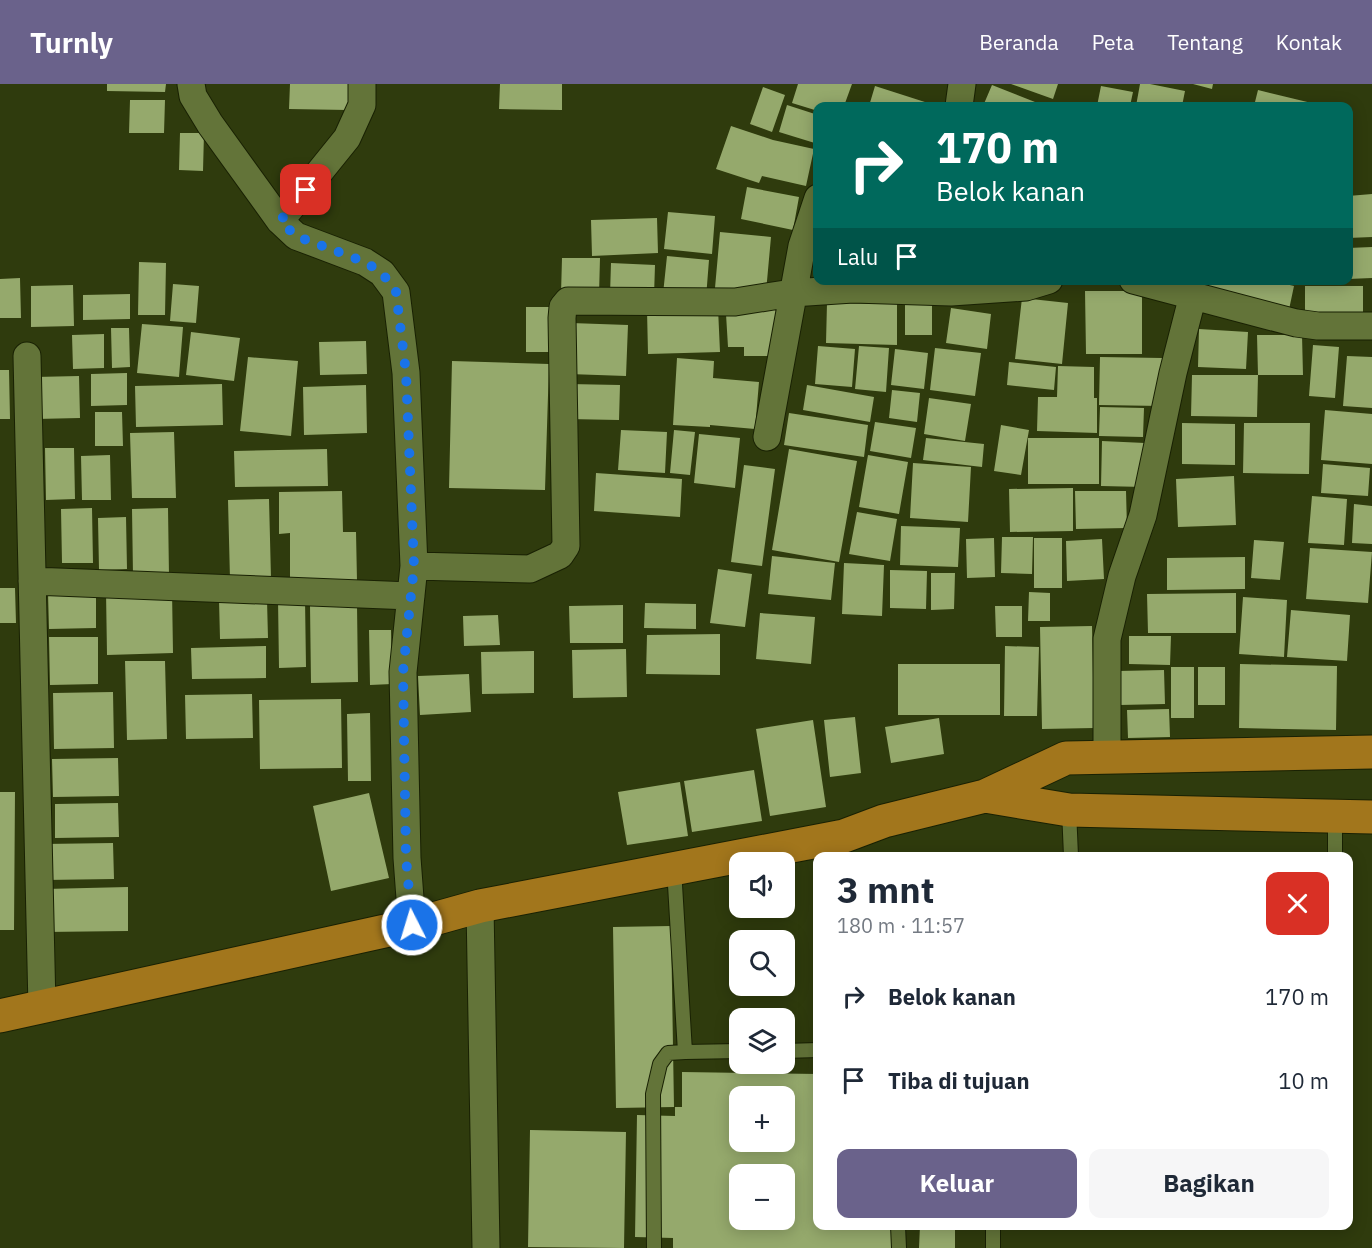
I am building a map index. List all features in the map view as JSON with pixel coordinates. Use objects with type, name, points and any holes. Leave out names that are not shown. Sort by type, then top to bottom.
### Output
[{"type":"main road","points":[[0,1016],[412,925],[480,906],[674,868],[844,841],[884,821],[985,796],[1066,758],[1372,752]]},
{"type":"main road","points":[[985,796],[1069,810],[1372,817]]},
{"type":"street","points":[[191,84],[193,96],[210,124],[280,221],[296,236],[365,262],[382,273],[396,292],[406,373],[414,566],[403,672],[406,858],[412,925]]},
{"type":"street","points":[[280,221],[347,138],[362,105],[362,84]]},
{"type":"street","points":[[960,102],[962,84]]},
{"type":"street","points":[[767,437],[792,293],[802,246],[813,213]]},
{"type":"street","points":[[414,566],[530,569],[560,555],[566,546],[562,318],[563,307],[568,302],[735,302],[792,293],[853,289],[951,286],[1026,287],[1033,285]]},
{"type":"street","points":[[1153,285],[1296,323],[1318,326],[1372,326]]},
{"type":"street","points":[[1107,757],[1107,639],[1110,621],[1143,514],[1173,373],[1193,295]]},
{"type":"street","points":[[27,356],[42,1007]]},
{"type":"street","points":[[32,582],[411,596]]},
{"type":"street","points":[[480,906],[486,1248]]},
{"type":"lane","points":[[1069,810],[1071,852]]},
{"type":"lane","points":[[1335,816],[1335,852]]},
{"type":"lane","points":[[674,868],[685,1052]]},
{"type":"lane","points":[[795,1051],[813,1050]]},
{"type":"lane","points":[[654,1248],[653,1094],[660,1064],[668,1053],[729,1051]]},
{"type":"lane","points":[[898,1230],[898,1248]]},
{"type":"lane","points":[[993,1230],[993,1248]]},
{"type":"building","points":[[107,84],[166,84],[165,92],[107,91]]},
{"type":"building","points":[[290,84],[349,84],[348,110],[289,109]]},
{"type":"building","points":[[500,84],[562,84],[562,110],[499,109]]},
{"type":"building","points":[[798,84],[852,84],[845,102],[813,102],[813,109],[792,103]]},
{"type":"building","points":[[1011,84],[1058,84],[1053,99]]},
{"type":"building","points":[[1140,84],[1185,91],[1183,102],[1137,102]]},
{"type":"building","points":[[1193,84],[1213,84],[1212,89]]},
{"type":"building","points":[[992,85],[1035,102],[985,102]]},
{"type":"building","points":[[875,86],[925,102],[870,102]]},
{"type":"building","points":[[1101,86],[1133,92],[1131,102],[1098,102]]},
{"type":"building","points":[[763,87],[785,95],[772,132],[750,124]]},
{"type":"building","points":[[1258,90],[1308,102],[1255,102]]},
{"type":"building","points":[[130,100],[165,100],[164,133],[129,133]]},
{"type":"building","points":[[787,105],[813,113],[813,142],[779,132]]},
{"type":"building","points":[[731,126],[773,140],[813,149],[806,186],[762,176],[759,183],[716,169]]},
{"type":"building","points":[[180,133],[204,133],[203,171],[179,170]]},
{"type":"building","points":[[747,187],[799,197],[793,230],[741,219]]},
{"type":"building","points":[[1372,194],[1372,237],[1353,238],[1353,196]]},
{"type":"building","points":[[668,212],[715,216],[712,254],[664,249]]},
{"type":"building","points":[[657,218],[658,253],[592,256],[591,220]]},
{"type":"building","points":[[720,232],[771,237],[766,292],[715,288]]},
{"type":"building","points":[[1372,247],[1372,278],[1353,279],[1353,248]]},
{"type":"building","points":[[667,256],[709,260],[706,298],[663,294]]},
{"type":"building","points":[[562,258],[600,258],[599,295],[561,294]]},
{"type":"building","points":[[139,262],[166,263],[165,315],[138,315]]},
{"type":"building","points":[[611,263],[655,265],[654,296],[610,295]]},
{"type":"building","points":[[20,278],[21,318],[0,318],[0,279]]},
{"type":"building","points":[[173,284],[199,286],[196,323],[170,321]]},
{"type":"building","points":[[73,285],[74,326],[31,327],[31,286]]},
{"type":"building","points":[[1203,285],[1294,286],[1287,319],[1200,301]]},
{"type":"building","points":[[1305,286],[1363,286],[1363,326],[1305,327]]},
{"type":"building","points":[[1085,291],[1142,291],[1142,354],[1086,354]]},
{"type":"building","points":[[130,294],[130,319],[83,320],[83,295]]},
{"type":"building","points":[[1022,298],[1068,303],[1062,364],[1015,359]]},
{"type":"building","points":[[776,299],[777,356],[744,356],[744,347],[728,347],[726,314]]},
{"type":"building","points":[[905,302],[932,302],[932,335],[905,335]]},
{"type":"building","points":[[827,303],[897,304],[897,345],[826,343]]},
{"type":"building","points":[[526,307],[552,307],[553,352],[526,352]]},
{"type":"building","points":[[718,308],[720,352],[648,354],[647,310]]},
{"type":"building","points":[[951,308],[991,314],[987,349],[946,343]]},
{"type":"building","points":[[571,323],[628,325],[626,376],[569,374]]},
{"type":"building","points":[[142,324],[183,327],[179,377],[137,373]]},
{"type":"building","points":[[111,328],[129,328],[130,367],[112,368]]},
{"type":"building","points":[[1199,329],[1248,332],[1246,369],[1198,367]]},
{"type":"building","points":[[191,332],[240,338],[234,381],[186,375]]},
{"type":"building","points":[[104,334],[104,368],[73,369],[72,335]]},
{"type":"building","points":[[1257,335],[1302,335],[1303,375],[1258,375]]},
{"type":"building","points":[[366,341],[367,374],[320,375],[319,342]]},
{"type":"building","points":[[1313,345],[1339,347],[1335,398],[1309,396]]},
{"type":"building","points":[[818,346],[855,349],[852,387],[815,384]]},
{"type":"building","points":[[859,346],[889,348],[886,392],[855,389]]},
{"type":"building","points":[[935,348],[981,353],[975,396],[930,390]]},
{"type":"building","points":[[895,349],[928,353],[924,389],[891,385]]},
{"type":"building","points":[[1347,356],[1372,357],[1372,408],[1343,406]]},
{"type":"building","points":[[248,357],[298,361],[291,436],[240,431]]},
{"type":"building","points":[[1100,357],[1162,358],[1161,406],[1099,405]]},
{"type":"building","points":[[677,358],[714,361],[713,378],[759,382],[755,429],[710,425],[710,427],[673,425]]},
{"type":"building","points":[[452,361],[549,364],[545,490],[449,488]]},
{"type":"building","points":[[1009,362],[1056,367],[1054,390],[1007,385]]},
{"type":"building","points":[[1058,366],[1094,367],[1097,433],[1037,431],[1038,397],[1057,397]]},
{"type":"building","points":[[0,370],[9,370],[10,419],[0,419]]},
{"type":"building","points":[[127,373],[127,405],[91,406],[91,374]]},
{"type":"building","points":[[1192,375],[1258,375],[1257,417],[1191,416]]},
{"type":"building","points":[[79,376],[80,418],[36,419],[35,377]]},
{"type":"building","points":[[222,384],[223,425],[136,427],[135,386]]},
{"type":"building","points":[[569,384],[620,385],[619,420],[568,419]]},
{"type":"building","points":[[366,385],[367,433],[304,435],[303,387]]},
{"type":"building","points":[[807,385],[874,397],[870,422],[803,410]]},
{"type":"building","points":[[892,390],[920,393],[917,422],[889,418]]},
{"type":"building","points":[[929,398],[971,404],[965,441],[924,434]]},
{"type":"building","points":[[1100,407],[1144,408],[1143,437],[1099,436]]},
{"type":"building","points":[[1325,410],[1372,414],[1372,464],[1321,460]]},
{"type":"building","points":[[95,412],[122,412],[123,446],[95,446]]},
{"type":"building","points":[[789,413],[868,425],[864,457],[784,445]]},
{"type":"building","points":[[875,422],[916,428],[911,458],[870,451]]},
{"type":"building","points":[[1182,423],[1235,424],[1235,465],[1182,464]]},
{"type":"building","points":[[1244,423],[1310,423],[1309,474],[1243,473]]},
{"type":"building","points":[[1001,425],[1029,430],[1021,475],[994,471]]},
{"type":"building","points":[[621,430],[667,432],[665,473],[618,470]]},
{"type":"building","points":[[674,430],[695,432],[690,475],[670,473]]},
{"type":"building","points":[[174,432],[176,498],[132,498],[130,433]]},
{"type":"building","points":[[699,434],[740,438],[735,488],[694,483]]},
{"type":"building","points":[[926,438],[984,444],[982,467],[923,460]]},
{"type":"building","points":[[1028,438],[1099,438],[1099,484],[1028,484]]},
{"type":"building","points":[[1102,441],[1145,443],[1144,487],[1101,486]]},
{"type":"building","points":[[45,448],[74,448],[75,499],[46,500]]},
{"type":"building","points":[[327,449],[328,486],[235,487],[234,451]]},
{"type":"building","points":[[789,449],[857,461],[839,562],[772,550]]},
{"type":"building","points":[[110,455],[111,500],[82,500],[81,456]]},
{"type":"building","points":[[868,455],[908,462],[899,514],[859,507]]},
{"type":"building","points":[[913,463],[971,467],[968,522],[910,518]]},
{"type":"building","points":[[1323,464],[1370,468],[1368,496],[1321,493]]},
{"type":"building","points":[[744,465],[775,469],[762,566],[731,562]]},
{"type":"building","points":[[596,473],[682,479],[680,517],[594,511]]},
{"type":"building","points":[[1234,476],[1236,525],[1178,527],[1176,479]]},
{"type":"building","points":[[1073,488],[1073,531],[1010,532],[1009,489]]},
{"type":"building","points":[[342,491],[343,532],[356,532],[357,581],[290,582],[290,533],[279,534],[279,492]]},
{"type":"building","points":[[1075,491],[1126,491],[1127,528],[1076,529]]},
{"type":"building","points":[[1312,496],[1347,499],[1344,545],[1308,543]]},
{"type":"building","points":[[269,499],[271,578],[230,579],[228,500]]},
{"type":"building","points":[[1354,504],[1372,506],[1372,544],[1352,543]]},
{"type":"building","points":[[92,508],[93,563],[62,563],[61,509]]},
{"type":"building","points":[[168,508],[169,576],[133,576],[132,509]]},
{"type":"building","points":[[857,512],[897,519],[890,561],[849,554]]},
{"type":"building","points":[[126,517],[127,569],[99,570],[98,518]]},
{"type":"building","points":[[901,526],[960,528],[958,567],[900,565]]},
{"type":"building","points":[[1002,537],[1033,537],[1032,574],[1001,573]]},
{"type":"building","points":[[994,538],[995,577],[967,578],[966,539]]},
{"type":"building","points":[[1034,538],[1062,538],[1062,588],[1034,588]]},
{"type":"building","points":[[1102,539],[1104,579],[1067,581],[1066,541]]},
{"type":"building","points":[[1254,540],[1284,542],[1280,580],[1251,578]]},
{"type":"building","points":[[1310,548],[1372,552],[1368,603],[1306,599]]},
{"type":"building","points":[[772,556],[835,563],[831,600],[768,594]]},
{"type":"building","points":[[1245,557],[1245,589],[1167,590],[1167,558]]},
{"type":"building","points":[[844,563],[884,565],[882,616],[842,614]]},
{"type":"building","points":[[718,569],[752,574],[745,627],[710,623]]},
{"type":"building","points":[[890,570],[927,571],[926,609],[890,608]]},
{"type":"building","points":[[931,573],[955,573],[954,609],[931,610]]},
{"type":"building","points":[[0,588],[15,588],[16,623],[0,623]]},
{"type":"building","points":[[172,590],[173,653],[107,655],[106,591]]},
{"type":"building","points":[[96,592],[96,628],[49,629],[48,593]]},
{"type":"building","points":[[1029,592],[1050,593],[1050,621],[1028,621]]},
{"type":"building","points":[[1236,593],[1236,633],[1148,633],[1147,594]]},
{"type":"building","points":[[1243,597],[1287,600],[1284,657],[1239,654]]},
{"type":"building","points":[[278,599],[305,599],[306,667],[279,668]]},
{"type":"building","points":[[219,600],[267,600],[268,638],[220,639]]},
{"type":"building","points":[[645,603],[696,604],[696,629],[644,628]]},
{"type":"building","points":[[310,605],[357,605],[358,682],[311,683]]},
{"type":"building","points":[[623,605],[623,643],[570,643],[569,606]]},
{"type":"building","points":[[995,606],[1022,606],[1022,637],[996,637]]},
{"type":"building","points":[[1291,610],[1350,615],[1347,661],[1287,657]]},
{"type":"building","points":[[760,613],[815,617],[811,664],[756,659]]},
{"type":"building","points":[[498,615],[500,645],[464,646],[463,616]]},
{"type":"building","points":[[1092,626],[1094,728],[1042,729],[1040,627]]},
{"type":"building","points":[[369,630],[391,630],[392,684],[370,685]]},
{"type":"building","points":[[720,634],[720,675],[646,674],[647,635]]},
{"type":"building","points":[[1129,636],[1171,636],[1170,665],[1129,664]]},
{"type":"building","points":[[49,637],[98,637],[98,684],[50,685]]},
{"type":"building","points":[[266,646],[266,678],[192,679],[191,648]]},
{"type":"building","points":[[1005,646],[1039,647],[1037,716],[1004,716]]},
{"type":"building","points":[[626,649],[627,697],[573,698],[572,650]]},
{"type":"building","points":[[534,651],[534,693],[482,694],[481,652]]},
{"type":"building","points":[[125,661],[165,661],[167,739],[127,740]]},
{"type":"building","points":[[898,664],[1000,664],[1000,715],[898,715]]},
{"type":"building","points":[[1240,664],[1337,666],[1336,730],[1239,728]]},
{"type":"building","points":[[1171,667],[1194,667],[1194,718],[1171,718]]},
{"type":"building","points":[[1198,667],[1225,667],[1225,705],[1198,705]]},
{"type":"building","points":[[1164,670],[1165,704],[1120,705],[1119,671]]},
{"type":"building","points":[[469,674],[471,712],[420,715],[418,676]]},
{"type":"building","points":[[113,692],[114,748],[54,749],[53,693]]},
{"type":"building","points":[[252,694],[253,738],[186,739],[185,695]]},
{"type":"building","points":[[341,699],[342,768],[260,769],[259,700]]},
{"type":"building","points":[[1169,709],[1170,737],[1128,738],[1127,710]]},
{"type":"building","points":[[370,713],[371,781],[348,781],[347,714]]},
{"type":"building","points":[[855,717],[861,773],[830,777],[824,720]]},
{"type":"building","points":[[939,718],[944,754],[891,763],[885,727]]},
{"type":"building","points":[[813,720],[826,807],[770,816],[756,729]]},
{"type":"building","points":[[118,758],[119,796],[53,797],[52,759]]},
{"type":"building","points":[[754,770],[762,821],[692,832],[684,781]]},
{"type":"building","points":[[680,782],[688,836],[627,845],[618,792]]},
{"type":"building","points":[[0,792],[15,792],[14,930],[0,930]]},
{"type":"building","points":[[369,793],[389,878],[331,891],[313,806]]},
{"type":"building","points":[[118,803],[119,837],[55,838],[55,804]]},
{"type":"building","points":[[113,843],[114,879],[45,880],[44,844]]},
{"type":"building","points":[[128,887],[128,931],[45,932],[45,889]]},
{"type":"building","points":[[671,926],[674,1107],[616,1108],[613,927]]},
{"type":"building","points":[[682,1072],[813,1074],[813,1230],[891,1230],[891,1248],[673,1248],[673,1238],[635,1237],[637,1115],[675,1116],[675,1107],[682,1107]]},
{"type":"building","points":[[530,1130],[626,1132],[624,1248],[528,1247]]},
{"type":"building","points":[[920,1230],[955,1230],[955,1248],[919,1248]]},
{"type":"route","points":[[306,190],[280,221],[296,236],[365,262],[382,273],[396,292],[406,373],[414,566],[403,672],[406,858],[412,925]]}]
